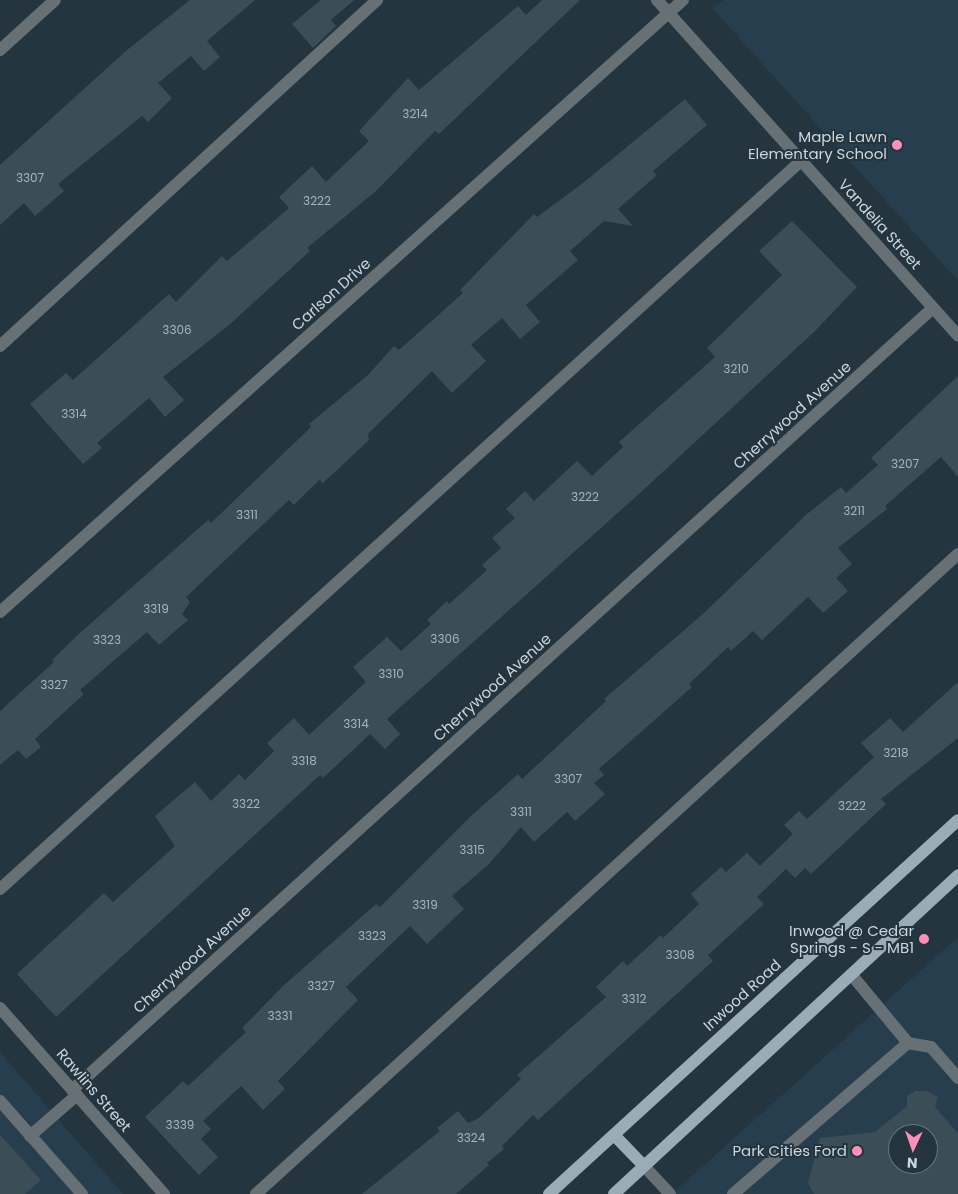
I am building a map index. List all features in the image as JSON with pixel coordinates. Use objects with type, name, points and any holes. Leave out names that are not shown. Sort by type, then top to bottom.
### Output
[{"type":"main road","name":"Inwood Road","points":[[549,1194],[958,820]]},
{"type":"main road","points":[[614,1194],[958,875]]},
{"type":"main road","points":[[614,1135],[644,1166]]},
{"type":"street","points":[[0,50],[55,0]]},
{"type":"street","points":[[0,346],[377,0]]},
{"type":"street","name":"Vandelia Street","points":[[657,0],[958,336]]},
{"type":"street","name":"Carlson Drive","points":[[0,612],[683,0]]},
{"type":"street","points":[[0,889],[802,160]]},
{"type":"street","name":"Cherrywood Avenue","points":[[30,1136],[74,1092],[933,308]]},
{"type":"street","points":[[256,1194],[958,554]]},
{"type":"street","points":[[851,974],[908,1043],[931,1047],[958,1078]]},
{"type":"street","name":"Rawlins Street","points":[[0,1008],[164,1194]]},
{"type":"street","points":[[733,1194],[908,1043]]},
{"type":"street","points":[[0,1101],[82,1194]]},
{"type":"street","points":[[644,1166],[670,1194]]},
{"type":"shaded area","name":"Maple Lawn Elementary School","points":[[723,0],[958,0],[958,281],[713,9]]},
{"type":"shaded area","points":[[958,937],[958,1194],[672,1194]]},
{"type":"shaded area","points":[[0,1052],[123,1194],[0,1194]]},
{"type":"building","points":[[190,0],[255,0],[207,41],[220,57],[204,71],[191,56],[158,83],[172,98],[148,122],[142,116],[58,184],[64,191],[35,216],[24,203],[0,225],[0,165],[127,50]]},
{"type":"building","points":[[321,0],[354,0],[331,20],[336,26],[313,48],[292,24]]},
{"type":"building","points":[[542,0],[580,0],[439,134],[435,131],[376,191],[307,248],[310,251],[229,325],[163,377],[184,400],[165,417],[149,398],[97,443],[102,448],[83,464],[30,404],[66,373],[73,380],[169,294],[176,302],[222,256],[227,261],[289,208],[279,197],[312,166],[326,182],[369,141],[359,131],[408,78],[419,90],[518,6],[526,15]]},
{"type":"building","points":[[685,99],[707,125],[653,171],[657,175],[618,209],[633,226],[604,221],[570,251],[578,260],[526,305],[540,322],[520,339],[502,318],[471,345],[486,361],[452,393],[432,371],[368,434],[369,440],[323,483],[319,480],[294,505],[289,500],[186,597],[190,602],[182,614],[188,620],[159,645],[147,632],[80,690],[84,694],[35,739],[41,747],[26,759],[18,750],[0,765],[0,711],[54,662],[52,660],[208,520],[211,523],[311,427],[309,424],[368,375],[394,346],[399,350],[463,293],[460,290],[534,214],[537,217],[583,183]]},
{"type":"building","points":[[792,221],[857,287],[815,331],[640,493],[387,719],[400,734],[385,749],[370,734],[323,778],[320,775],[56,1017],[17,974],[104,893],[113,902],[175,846],[155,816],[195,782],[211,801],[239,774],[245,780],[274,751],[267,743],[294,718],[309,735],[366,682],[353,667],[387,637],[401,651],[431,624],[427,620],[447,601],[449,604],[487,570],[482,565],[501,548],[492,538],[515,518],[506,509],[525,491],[534,501],[577,461],[592,476],[623,447],[619,442],[715,357],[707,348],[782,275],[759,251]]},
{"type":"building","points":[[958,376],[958,477],[941,457],[885,506],[887,509],[838,548],[852,564],[836,578],[848,591],[823,613],[808,597],[762,640],[753,631],[731,651],[728,647],[689,684],[692,687],[599,769],[604,775],[594,783],[605,794],[575,821],[567,812],[534,842],[521,827],[489,864],[452,896],[464,909],[427,944],[410,926],[346,987],[358,1000],[278,1081],[285,1089],[263,1110],[241,1086],[203,1121],[211,1129],[201,1139],[218,1157],[199,1175],[145,1117],[183,1081],[188,1086],[246,1032],[242,1028],[283,986],[376,904],[380,907],[471,816],[518,774],[522,779],[606,701],[604,699],[704,613],[807,514],[841,487],[846,493],[878,465],[871,458]]},
{"type":"building","points":[[958,682],[958,738],[881,799],[886,804],[811,874],[805,868],[795,878],[786,869],[757,897],[764,904],[708,955],[713,961],[538,1120],[533,1115],[502,1146],[504,1149],[487,1163],[489,1165],[456,1194],[362,1194],[440,1131],[437,1128],[458,1111],[468,1123],[479,1118],[521,1079],[517,1075],[606,997],[596,987],[623,961],[627,966],[661,935],[663,938],[699,904],[691,894],[721,867],[726,872],[747,853],[760,866],[793,834],[784,825],[799,811],[807,819],[874,757],[861,743],[890,718],[903,732]]},
{"type":"building","name":"Park Cities Ford","points":[[916,1091],[927,1091],[938,1097],[935,1107],[958,1133],[958,1194],[814,1194],[808,1183],[820,1138],[875,1132],[907,1106],[907,1096]]},
{"type":"building","points":[[0,1135],[41,1180],[25,1194],[0,1194]]},
{"type":"place","name":"Maple Lawn Elementary School","points":[[897,145]]},
{"type":"place","name":"Inwood @ Cedar Springs - S - MB1","points":[[924,939]]},
{"type":"place","name":"Park Cities Ford","points":[[857,1151]]}]
